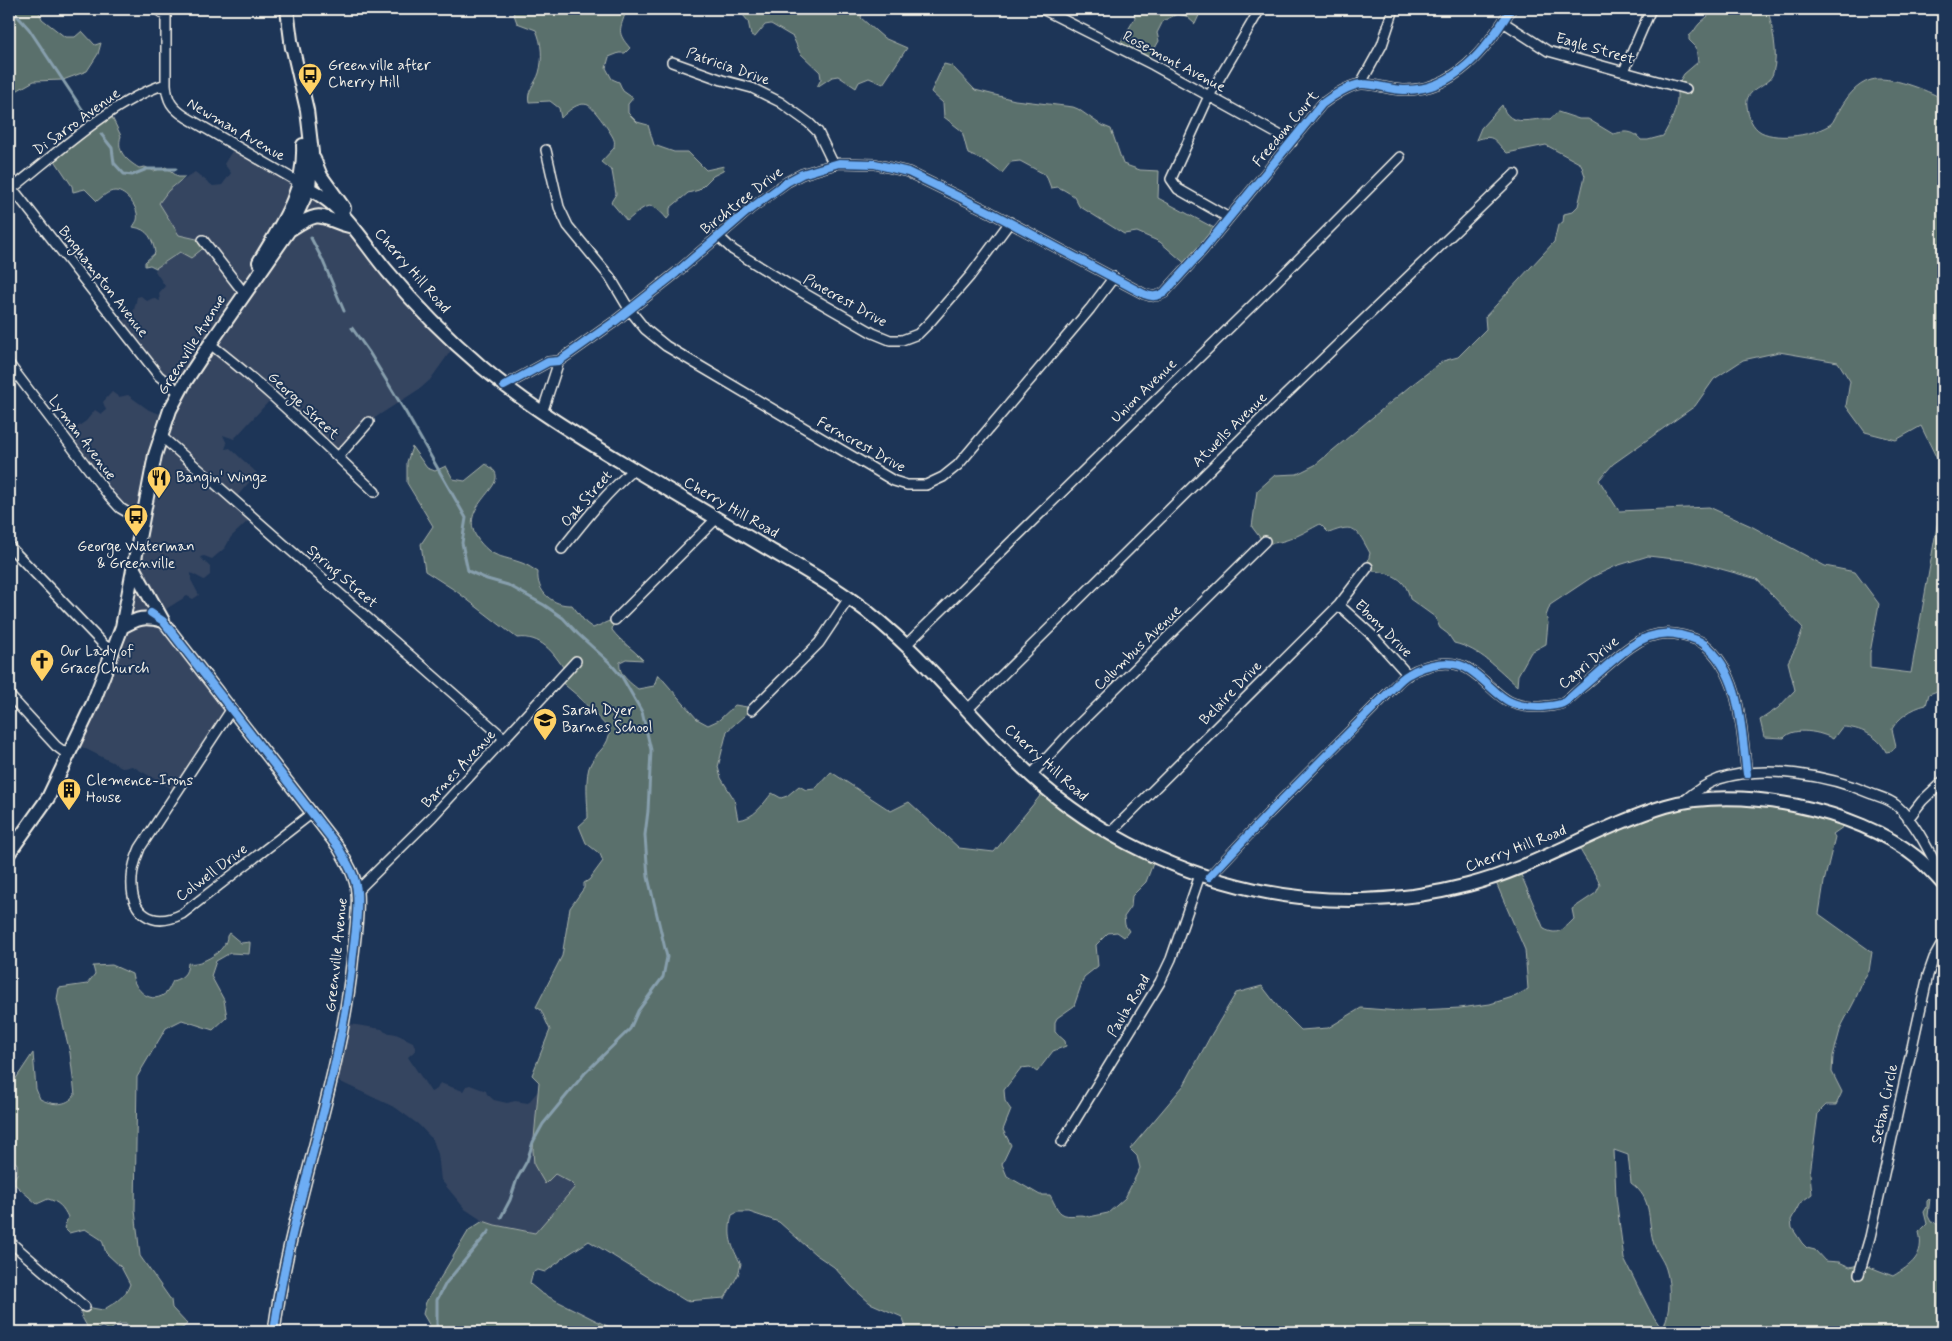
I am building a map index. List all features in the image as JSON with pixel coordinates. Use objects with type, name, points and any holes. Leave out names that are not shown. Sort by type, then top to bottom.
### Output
[{"type":"main road","name":"Greenville Avenue","points":[[244,293],[244,287],[304,185],[303,138],[287,9]]},
{"type":"main road","name":"Greenville Avenue","points":[[151,613],[126,604],[160,436],[179,392],[244,293],[290,229],[312,153],[307,110],[291,41]]},
{"type":"main road","points":[[312,153],[321,176],[368,241],[375,256]]},
{"type":"main road","name":"Cherry Hill Road","points":[[304,185],[338,208],[375,256],[430,319],[504,386],[542,414],[849,598],[906,644],[1031,775],[1074,812],[1128,845],[1204,876],[1260,891],[1313,899],[1382,899],[1436,892],[1493,878],[1531,864],[1611,827],[1661,808],[1681,803],[1732,799],[1768,801],[1809,807],[1841,817],[1891,841],[1915,856],[1943,884]]},
{"type":"main road","points":[[290,229],[303,220],[319,216],[326,216],[352,227]]},
{"type":"main road","points":[[134,569],[163,621]]},
{"type":"main road","points":[[9,853],[48,798],[93,703],[122,628],[126,604]]},
{"type":"main road","points":[[122,628],[141,618],[163,621]]},
{"type":"street","name":"Newman Avenue","points":[[157,9],[166,12],[166,95],[169,104],[175,110],[304,185]]},
{"type":"street","name":"Rosemont Avenue","points":[[1042,9],[1209,96],[1292,142]]},
{"type":"street","points":[[1229,218],[1178,189],[1171,179],[1209,96],[1260,9]]},
{"type":"street","points":[[1394,9],[1382,45],[1361,83],[1403,90],[1436,85],[1463,69],[1486,44],[1511,9]]},
{"type":"street","points":[[1624,71],[1651,9]]},
{"type":"street","name":"Eagle Street","points":[[1503,22],[1548,51],[1686,89]]},
{"type":"street","name":"Patricia Drive","points":[[672,62],[752,88],[780,102],[809,122],[818,132],[834,165]]},
{"type":"street","name":"Freedom Court","points":[[1158,296],[1164,293],[1229,218],[1322,104],[1342,91],[1361,83]]},
{"type":"street","name":"Di Sarro Avenue","points":[[10,188],[96,122],[138,95],[166,84]]},
{"type":"street","name":"Ferncrest Drive","points":[[546,150],[559,206],[568,226],[610,277],[630,309],[645,328],[681,356],[894,481],[907,485],[926,485],[943,477],[967,456],[1114,278]]},
{"type":"street","name":"Union Avenue","points":[[906,644],[1277,282],[1400,157]]},
{"type":"street","name":"Birchtree Drive","points":[[504,386],[548,362],[560,360],[630,309],[750,209],[787,182],[802,174],[834,165],[875,164],[908,172],[1010,222],[1150,297],[1158,296]]},
{"type":"street","name":"Atwells Avenue","points":[[968,709],[1275,405],[1515,174]]},
{"type":"street","name":"Binghampton Avenue","points":[[10,188],[159,376],[179,392]]},
{"type":"street","name":"Pinecrest Drive","points":[[718,236],[733,250],[748,260],[873,333],[890,340],[902,340],[918,334],[930,322],[970,276],[1010,222]]},
{"type":"street","points":[[203,240],[244,293]]},
{"type":"street","name":"George Street","points":[[210,344],[237,364],[375,492]]},
{"type":"street","points":[[542,414],[560,360]]},
{"type":"street","name":"Lyman Avenue","points":[[9,364],[109,496],[120,508],[142,521]]},
{"type":"street","points":[[338,457],[369,422]]},
{"type":"street","name":"Spring Street","points":[[160,436],[505,739]]},
{"type":"street","name":"Oak Street","points":[[562,549],[597,504],[634,469]]},
{"type":"street","points":[[615,620],[717,518]]},
{"type":"street","name":"Columbus Avenue","points":[[1031,775],[1068,735],[1265,542]]},
{"type":"street","points":[[9,546],[97,639],[114,651]]},
{"type":"street","name":"Belaire Drive","points":[[1109,834],[1338,605],[1368,567]]},
{"type":"street","points":[[752,710],[819,642],[849,598]]},
{"type":"street","name":"Ebony Drive","points":[[1338,605],[1372,636],[1408,674]]},
{"type":"street","name":"Greenville Avenue","points":[[151,613],[163,621],[338,847],[350,868],[357,891],[357,911],[344,1028],[288,1246],[274,1332]]},
{"type":"street","name":"Capri Drive","points":[[1204,876],[1408,674],[1432,664],[1453,664],[1469,669],[1498,696],[1522,707],[1543,706],[1563,703],[1631,646],[1646,638],[1666,632],[1690,637],[1704,644],[1728,674],[1735,692],[1747,774]]},
{"type":"street","name":"Barnes Avenue","points":[[357,891],[432,817],[576,662]]},
{"type":"street","points":[[9,695],[56,746],[68,754]]},
{"type":"street","name":"Colwell Drive","points":[[231,710],[140,848],[136,858],[132,885],[136,904],[144,914],[156,920],[162,921],[182,914],[312,814]]},
{"type":"street","points":[[1681,803],[1708,784],[1720,779],[1747,774],[1776,772],[1845,784],[1888,800],[1896,805],[1908,819],[1943,879]]},
{"type":"street","points":[[1908,819],[1922,801],[1943,781]]},
{"type":"street","name":"Paula Road","points":[[1062,1142],[1160,982],[1204,876]]},
{"type":"street","name":"Setian Circle","points":[[1859,1274],[1870,1237],[1928,976],[1934,958],[1943,942]]},
{"type":"street","points":[[9,1241],[85,1307]]},
{"type":"shaded area","points":[[237,143],[331,209],[455,345],[430,380],[421,388],[373,419],[340,455],[272,398],[234,439],[223,435],[227,444],[225,449],[230,448],[257,473],[234,500],[251,518],[231,537],[225,548],[212,559],[204,556],[200,557],[210,567],[210,575],[204,580],[191,573],[191,580],[199,595],[193,599],[187,596],[166,609],[233,706],[176,791],[132,766],[124,768],[74,743],[96,698],[137,554],[135,516],[93,469],[67,434],[86,421],[95,410],[101,414],[106,410],[103,402],[112,392],[119,397],[128,395],[149,410],[166,416],[177,390],[122,323],[134,310],[137,297],[141,296],[147,301],[153,298],[160,301],[159,293],[165,286],[155,271],[156,268],[201,240],[179,235],[159,203],[168,191],[195,172],[213,186],[222,185],[231,173],[224,164]]},
{"type":"shaded area","points":[[344,1023],[382,1029],[385,1032],[396,1034],[413,1042],[416,1050],[408,1057],[431,1092],[437,1089],[440,1083],[463,1091],[466,1086],[470,1085],[486,1091],[494,1100],[507,1103],[515,1101],[528,1103],[538,1091],[533,1150],[545,1184],[555,1174],[575,1187],[535,1233],[483,1221],[465,1209],[441,1180],[438,1154],[433,1140],[419,1125],[396,1108],[332,1078]]},
{"type":"green space","points":[[9,9],[38,9],[42,19],[65,37],[75,37],[82,31],[95,45],[101,43],[98,54],[87,71],[63,80],[34,81],[18,90],[9,92]]},
{"type":"green space","points":[[512,9],[634,9],[626,11],[620,31],[630,48],[625,53],[609,57],[606,68],[612,79],[619,82],[623,91],[633,98],[628,104],[628,113],[637,122],[648,125],[654,145],[674,152],[688,152],[706,170],[724,166],[723,171],[713,176],[699,190],[688,193],[670,208],[670,215],[667,219],[652,206],[638,211],[627,221],[611,202],[616,194],[612,171],[601,162],[614,148],[613,137],[594,111],[588,105],[580,104],[561,118],[559,108],[550,101],[529,102],[529,94],[538,77],[540,68],[541,46],[536,30],[517,23]]},
{"type":"green space","points":[[738,9],[863,9],[861,18],[884,38],[907,48],[883,84],[869,78],[859,82],[856,88],[838,76],[832,77],[817,87],[821,79],[820,72],[800,53],[793,37],[771,24],[765,25],[755,37],[751,35],[748,21]]},
{"type":"green space","points":[[1134,9],[1202,9],[1195,24],[1186,16],[1177,14],[1163,21],[1157,33],[1159,41],[1147,62],[1119,45],[1135,18]]},
{"type":"green space","points":[[1713,9],[1768,9],[1775,49],[1775,65],[1771,78],[1753,91],[1747,100],[1751,121],[1761,132],[1777,136],[1797,136],[1824,128],[1832,123],[1852,92],[1871,80],[1897,81],[1943,99],[1943,471],[1921,426],[1896,440],[1865,432],[1846,406],[1850,381],[1838,362],[1779,352],[1743,360],[1714,379],[1695,406],[1613,464],[1599,480],[1619,511],[1709,507],[1751,526],[1825,566],[1855,572],[1879,604],[1870,653],[1870,668],[1911,673],[1943,492],[1943,624],[1939,646],[1943,659],[1943,689],[1929,694],[1926,705],[1911,711],[1895,725],[1892,729],[1896,746],[1892,751],[1886,752],[1879,741],[1873,737],[1848,727],[1842,727],[1833,739],[1808,731],[1794,732],[1784,738],[1764,737],[1760,720],[1778,708],[1795,690],[1788,662],[1803,628],[1757,579],[1692,561],[1648,556],[1616,566],[1592,577],[1550,605],[1546,616],[1548,623],[1546,644],[1531,652],[1518,675],[1517,686],[1480,655],[1454,643],[1448,634],[1440,628],[1435,617],[1410,599],[1408,591],[1400,580],[1388,574],[1366,570],[1370,553],[1355,530],[1345,528],[1329,533],[1320,524],[1286,540],[1264,543],[1252,527],[1257,491],[1275,475],[1297,474],[1315,465],[1443,361],[1458,357],[1486,329],[1485,317],[1554,242],[1558,225],[1563,222],[1564,214],[1572,212],[1578,206],[1585,176],[1581,164],[1546,145],[1507,153],[1494,139],[1487,137],[1476,140],[1481,128],[1502,105],[1506,113],[1516,120],[1550,119],[1558,112],[1579,119],[1588,119],[1613,134],[1628,132],[1635,134],[1641,140],[1663,136],[1676,106],[1676,87],[1684,74],[1698,62],[1696,47],[1689,40],[1689,36]]},
{"type":"green space","points":[[944,64],[952,66],[975,90],[1015,100],[1073,107],[1101,125],[1111,129],[1123,164],[1140,170],[1159,171],[1158,198],[1216,229],[1188,266],[1160,242],[1137,232],[1124,234],[1079,206],[1074,196],[1058,187],[1051,188],[1046,175],[1020,161],[1011,162],[1002,173],[987,162],[968,154],[962,131],[944,117],[943,103],[931,92]]},
{"type":"green space","points":[[110,113],[121,136],[121,151],[130,162],[139,168],[145,167],[154,171],[166,167],[178,177],[185,177],[168,191],[159,203],[179,235],[201,240],[206,246],[191,258],[180,252],[156,268],[150,265],[145,266],[145,262],[155,253],[154,248],[146,232],[133,227],[137,221],[137,216],[134,206],[128,197],[119,192],[112,191],[97,201],[85,189],[73,192],[72,186],[52,156]]},
{"type":"green space","points":[[412,447],[427,468],[435,471],[446,466],[453,479],[465,481],[486,464],[493,470],[496,479],[474,514],[472,525],[477,537],[492,553],[524,564],[538,572],[540,586],[547,596],[558,603],[572,605],[586,623],[593,628],[614,619],[612,630],[643,660],[626,659],[620,662],[622,674],[638,689],[654,686],[658,674],[697,719],[708,725],[719,720],[735,705],[753,708],[727,731],[718,767],[721,778],[734,799],[738,820],[754,814],[772,793],[781,798],[787,796],[799,786],[806,790],[815,789],[831,772],[891,811],[909,802],[959,848],[994,852],[1045,790],[1155,858],[1146,882],[1132,896],[1131,907],[1124,917],[1125,925],[1129,931],[1124,937],[1117,932],[1108,933],[1096,945],[1098,966],[1084,977],[1074,1006],[1057,1018],[1055,1022],[1055,1032],[1065,1041],[1066,1046],[1053,1051],[1037,1072],[1030,1067],[1021,1068],[1004,1090],[1005,1101],[1011,1110],[1003,1130],[1011,1145],[1002,1164],[1007,1176],[1040,1195],[1050,1195],[1064,1215],[1089,1217],[1108,1213],[1125,1198],[1140,1168],[1137,1156],[1130,1149],[1184,1085],[1236,993],[1262,986],[1279,1008],[1301,1030],[1328,1028],[1361,1008],[1399,1011],[1460,1008],[1490,1004],[1516,996],[1528,989],[1525,950],[1494,878],[1519,870],[1544,929],[1557,932],[1574,919],[1572,909],[1596,893],[1600,885],[1577,843],[1659,808],[1737,799],[1850,822],[1833,834],[1835,837],[1824,882],[1819,914],[1872,952],[1869,971],[1841,1027],[1833,1056],[1832,1072],[1842,1092],[1836,1105],[1826,1105],[1818,1113],[1810,1174],[1812,1194],[1800,1203],[1791,1220],[1792,1228],[1807,1248],[1815,1250],[1825,1261],[1839,1262],[1850,1267],[1862,1264],[1893,1276],[1911,1264],[1918,1254],[1920,1247],[1919,1232],[1927,1224],[1924,1212],[1927,1207],[1927,1201],[1930,1198],[1928,1216],[1931,1222],[1943,1224],[1943,1332],[908,1332],[902,1317],[870,1303],[834,1267],[815,1254],[779,1222],[749,1212],[738,1212],[732,1215],[730,1235],[732,1246],[741,1264],[738,1275],[725,1298],[686,1301],[589,1241],[545,1272],[538,1270],[533,1272],[530,1284],[541,1293],[619,1332],[432,1332],[423,1314],[426,1302],[469,1230],[483,1221],[535,1233],[575,1187],[555,1174],[545,1184],[534,1165],[533,1150],[539,1082],[532,1075],[550,1030],[541,1010],[536,1007],[562,956],[570,908],[584,888],[584,883],[589,880],[603,861],[600,854],[586,843],[579,826],[588,818],[587,782],[589,768],[594,758],[605,745],[610,730],[578,696],[559,680],[565,670],[546,646],[533,639],[517,638],[456,591],[425,571],[421,544],[433,526],[407,483],[407,462]],"holes":[[[1614,1150],[1628,1155],[1631,1183],[1643,1195],[1646,1202],[1654,1245],[1665,1265],[1668,1275],[1669,1308],[1662,1329],[1651,1313],[1624,1259],[1616,1197]]]},
{"type":"green space","points":[[229,933],[241,943],[250,942],[250,944],[249,954],[230,953],[216,961],[211,976],[224,1000],[227,1017],[213,1030],[182,1020],[166,1028],[137,1077],[135,1210],[140,1256],[171,1300],[172,1308],[187,1324],[178,1332],[135,1332],[127,1324],[119,1324],[110,1330],[102,1327],[88,1332],[81,1315],[81,1306],[103,1310],[123,1296],[130,1284],[121,1267],[106,1253],[102,1240],[85,1229],[69,1233],[64,1228],[68,1217],[60,1205],[48,1199],[37,1204],[12,1182],[17,1174],[17,1164],[9,1155],[9,1089],[33,1053],[36,1089],[40,1099],[49,1103],[59,1104],[67,1102],[75,1095],[70,1053],[57,999],[59,988],[87,984],[95,974],[93,966],[112,965],[132,974],[133,980],[140,991],[145,995],[155,998],[168,991],[173,981],[184,975],[188,963],[206,960],[218,952],[226,942]]},
{"type":"waterway","points":[[11,9],[29,29],[86,115]]},
{"type":"waterway","points":[[101,134],[112,148],[114,163],[124,174],[132,175],[147,169],[176,169]]},
{"type":"waterway","points":[[311,238],[344,311]]},
{"type":"waterway","points":[[352,328],[405,411],[466,518],[462,543],[468,571],[508,585],[544,605],[563,618],[609,662],[622,677],[642,712],[651,750],[645,835],[648,877],[667,957],[663,977],[638,1011],[630,1029],[585,1073],[543,1124],[533,1142],[527,1161],[501,1217]]},
{"type":"waterway","points":[[437,1332],[437,1300],[446,1283],[489,1231]]},
{"type":"cycle path","points":[[504,386],[548,362],[559,361],[614,322],[676,273],[750,209],[787,182],[802,174],[839,163],[875,164],[908,172],[990,212],[1144,294],[1154,296],[1164,293],[1202,251],[1322,104],[1342,91],[1358,84],[1404,90],[1422,88],[1439,83],[1454,75],[1480,52],[1511,9]]},
{"type":"cycle path","points":[[151,613],[163,621],[338,847],[355,880],[357,919],[346,1011],[337,1057],[291,1239],[281,1285],[274,1332]]},
{"type":"cycle path","points":[[1209,877],[1269,813],[1401,680],[1416,670],[1431,665],[1447,663],[1463,666],[1508,701],[1527,706],[1541,707],[1558,705],[1565,702],[1617,657],[1642,640],[1654,635],[1667,634],[1693,638],[1704,644],[1717,656],[1733,687],[1741,722],[1747,774]]},
{"type":"place","name":"Greenville after Cherry Hill","points":[[310,96]]},
{"type":"place","name":"Bangin' Wingz","points":[[159,499]]},
{"type":"place","name":"George Waterman & Greenville","points":[[136,537]]},
{"type":"place","name":"Our Lady of Grace Church","points":[[42,682]]},
{"type":"place","name":"Sarah Dyer Barnes School","points":[[545,741]]},
{"type":"place","name":"Clemence-Irons House","points":[[69,811]]}]
